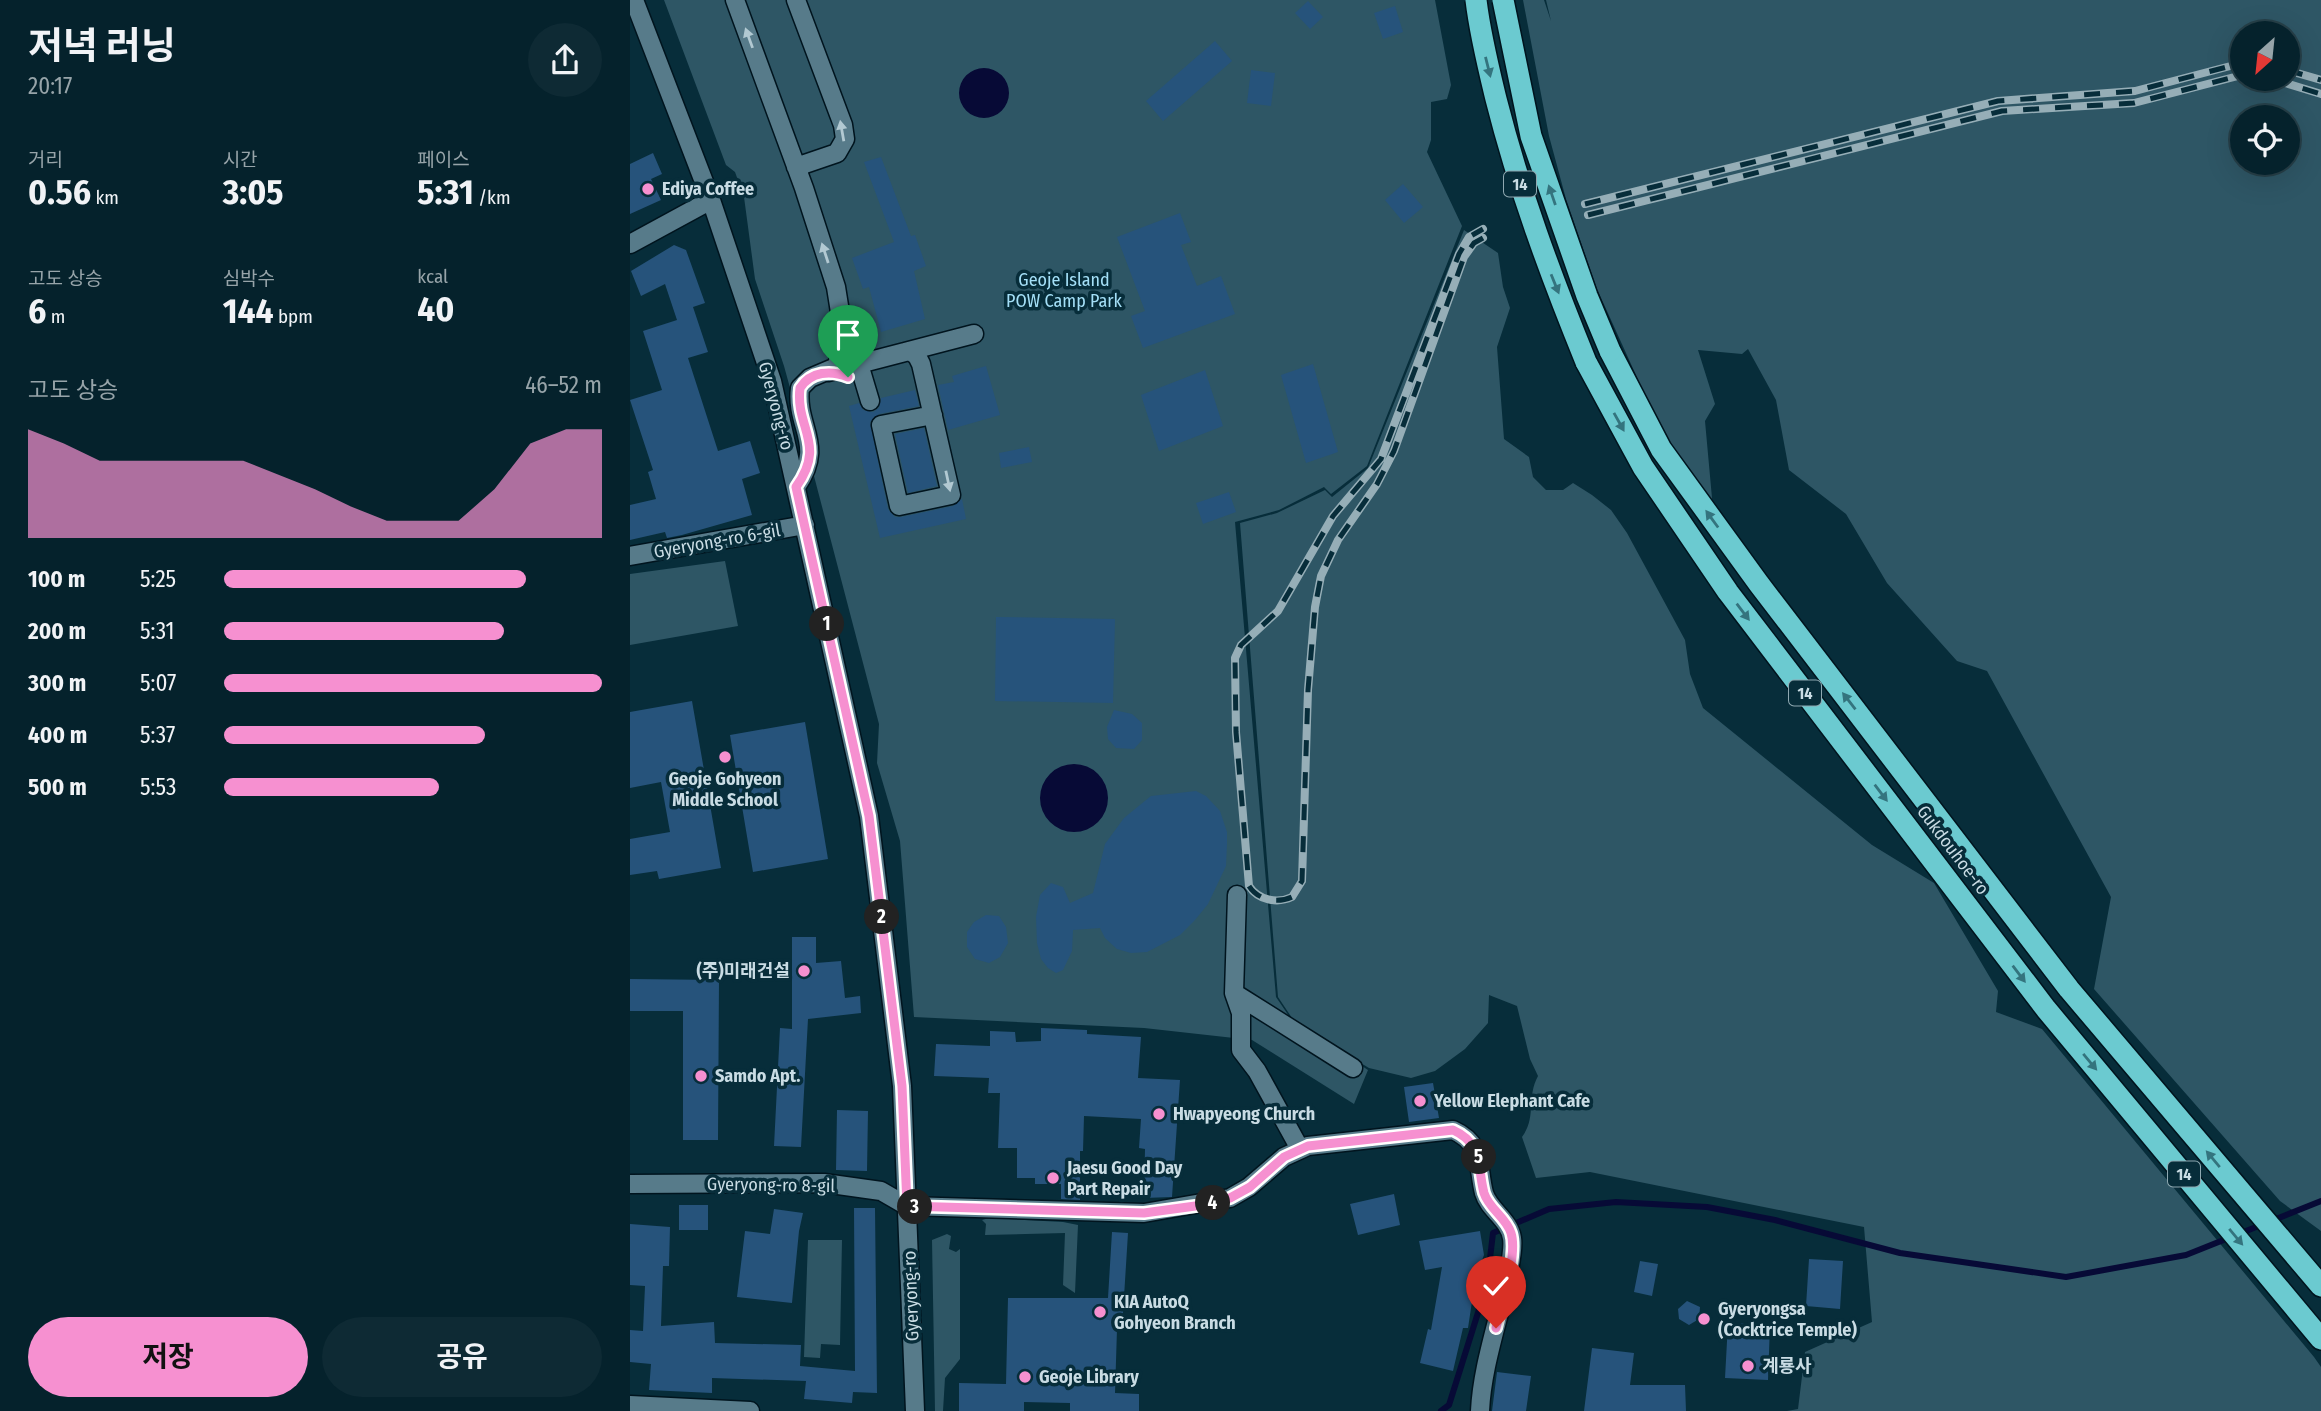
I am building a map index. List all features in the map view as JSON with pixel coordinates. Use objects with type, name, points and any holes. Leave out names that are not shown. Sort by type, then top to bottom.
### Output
[{"type":"highway","name":"Gukdouhoe-ro","points":[[1476,0],[1479,33],[1507,143],[1539,246],[1586,362],[1643,467],[1728,592],[2046,1009],[2321,1339]]},
{"type":"highway","name":"Gukdouhoe-ro","points":[[1503,0],[1531,136],[1587,296],[1610,351],[1661,449],[1759,584],[2069,989],[2321,1286]]},
{"type":"street","name":"Gyeryong-ro","points":[[634,0],[711,200],[774,391],[869,816],[902,1086],[915,1411]]},
{"type":"street","points":[[735,0],[796,167],[870,401],[854,382],[840,374],[828,372]]},
{"type":"street","points":[[796,0],[843,125],[845,139],[837,153],[796,167]]},
{"type":"street","points":[[630,244],[711,200]]},
{"type":"street","points":[[828,372],[836,367],[839,361],[843,341],[836,287]]},
{"type":"street","points":[[774,391],[828,372],[974,334]]},
{"type":"street","points":[[853,345],[862,353],[880,359]]},
{"type":"street","points":[[905,352],[910,351],[919,359],[933,415],[951,495],[899,506],[881,425],[933,415]]},
{"type":"street","points":[[796,487],[810,457],[800,394],[804,383],[810,378]]},
{"type":"street","name":"Gyeryong-ro 6-gil","points":[[630,556],[805,525]]},
{"type":"street","points":[[1237,895],[1234,993],[1241,1013],[1241,1050],[1257,1071],[1300,1149]]},
{"type":"street","points":[[1234,993],[1353,1068]]},
{"type":"street","points":[[907,1206],[1144,1213],[1210,1204],[1230,1198],[1250,1187],[1284,1157],[1300,1149],[1317,1144],[1453,1130],[1475,1148],[1479,1155],[1487,1201],[1501,1215],[1511,1232],[1510,1265],[1481,1392],[1480,1411]]},
{"type":"street","name":"Gyeryong-ro 8-gil","points":[[630,1184],[824,1183],[881,1191],[907,1206]]},
{"type":"street","points":[[630,1405],[750,1411]]},
{"type":"green space","name":"Geoje Island POW Camp Park","points":[[664,0],[1435,0],[1451,85],[1447,99],[1431,102],[1431,140],[1427,152],[1462,226],[1367,466],[1331,494],[1324,487],[1279,510],[1235,522],[1276,997],[1291,1019],[1368,1070],[1354,1104],[1252,1040],[1144,1028],[914,1017],[900,841],[877,763],[879,724],[784,366],[755,279],[744,197],[735,172],[726,165]]},
{"type":"green space","points":[[1523,0],[1544,0],[1551,21],[1546,0],[2321,0],[2321,1231],[2280,1201],[2094,989],[2111,897],[1987,671],[1957,661],[1887,583],[1846,514],[1789,470],[1776,400],[1748,349],[1742,354],[1698,350],[1715,404],[1705,421],[1713,509],[1664,437],[1597,289],[1566,199],[1549,136]]},
{"type":"green space","points":[[1464,230],[1498,253],[1503,287],[1510,308],[1497,347],[1504,439],[1529,457],[1533,477],[1546,490],[1563,490],[1573,483],[1611,510],[1627,533],[1685,640],[1690,674],[1703,708],[1872,845],[1934,883],[1998,991],[1996,1012],[2042,1029],[2314,1357],[2321,1367],[2321,1411],[1787,1411],[1798,1409],[1805,1352],[1872,1322],[1864,1227],[1590,1172],[1536,1178],[1522,1137],[1527,1130],[1534,1084],[1538,1076],[1530,1059],[1517,1006],[1489,995],[1488,1023],[1465,1049],[1435,1071],[1411,1078],[1369,1068],[1314,1035],[1292,1018],[1278,997],[1240,523],[1277,513],[1325,490],[1332,497],[1368,468]]},
{"type":"green space","points":[[725,561],[738,626],[630,645],[630,574]]},
{"type":"green space","points":[[989,1218],[1078,1225],[1075,1293],[1063,1285],[1065,1233],[985,1235],[986,1224],[982,1220]]},
{"type":"green space","points":[[947,1234],[951,1236],[949,1249],[956,1252],[960,1249],[960,1359],[945,1378],[943,1411],[935,1411],[932,1240]]},
{"type":"green space","points":[[808,1240],[842,1240],[840,1345],[821,1344],[820,1358],[804,1357]]},
{"type":"shaded area","points":[[984,68],[1001,76],[1009,93],[1001,110],[984,118],[967,110],[959,93],[967,76]]},
{"type":"shaded area","points":[[1067,764],[1081,764],[1093,769],[1103,779],[1108,798],[1103,817],[1093,827],[1081,832],[1067,832],[1055,827],[1045,817],[1040,805],[1040,791],[1045,779],[1055,769]]},
{"type":"building","points":[[1308,1],[1323,17],[1310,29],[1295,13]]},
{"type":"building","points":[[1395,6],[1403,32],[1383,39],[1374,13]]},
{"type":"building","points":[[1215,41],[1232,61],[1163,121],[1146,101]]},
{"type":"building","points":[[1251,70],[1275,73],[1271,106],[1247,103]]},
{"type":"building","name":"Ediya Coffee","points":[[653,153],[662,174],[651,179],[661,200],[630,214],[630,164]]},
{"type":"building","points":[[881,157],[911,236],[915,235],[926,266],[914,271],[925,319],[881,332],[869,287],[863,289],[852,258],[894,242],[864,162]]},
{"type":"building","points":[[1403,184],[1423,207],[1404,223],[1385,200]]},
{"type":"building","points":[[1180,213],[1191,242],[1181,245],[1197,286],[1221,276],[1235,314],[1143,348],[1131,316],[1145,311],[1117,237]]},
{"type":"building","points":[[674,245],[686,250],[705,303],[693,307],[708,352],[688,358],[718,451],[750,441],[760,473],[742,479],[752,515],[682,535],[667,538],[665,532],[630,540],[630,505],[656,499],[648,472],[653,470],[630,400],[662,390],[643,331],[677,320],[665,284],[641,296],[631,271]]},
{"type":"building","points":[[1313,364],[1338,452],[1306,463],[1281,375]]},
{"type":"building","points":[[986,366],[1000,415],[948,430],[938,385],[954,382],[952,376]]},
{"type":"building","points":[[1205,370],[1223,426],[1159,451],[1141,395]]},
{"type":"building","points":[[915,390],[919,406],[879,414],[870,422],[888,509],[895,517],[901,517],[953,506],[962,499],[966,519],[880,538],[849,406],[859,403],[863,410],[873,412],[879,408],[881,398]]},
{"type":"building","points":[[924,428],[937,486],[908,493],[895,434]]},
{"type":"building","points":[[1029,447],[1032,462],[1001,468],[999,453]]},
{"type":"building","points":[[1229,492],[1236,512],[1203,524],[1196,503]]},
{"type":"building","points":[[996,617],[1115,619],[1113,703],[995,701]]},
{"type":"building","points":[[692,701],[721,868],[659,879],[657,871],[630,875],[630,839],[670,832],[661,782],[630,788],[630,712]]},
{"type":"building","points":[[1114,710],[1132,714],[1142,723],[1142,740],[1134,749],[1116,748],[1108,739],[1107,727]]},
{"type":"building","points":[[805,722],[828,859],[753,872],[730,735]]},
{"type":"building","points":[[1196,791],[1206,796],[1220,811],[1227,832],[1227,843],[1226,866],[1208,904],[1195,920],[1180,935],[1147,952],[1131,953],[1117,949],[1105,938],[1100,928],[1073,930],[1072,951],[1063,970],[1056,973],[1048,968],[1041,959],[1037,943],[1036,917],[1040,895],[1051,883],[1063,887],[1070,903],[1093,893],[1105,844],[1124,818],[1151,796]]},
{"type":"building","points":[[986,915],[999,916],[1006,927],[1008,943],[1000,957],[989,963],[975,959],[967,947],[967,932],[974,922]]},
{"type":"building","points":[[792,937],[816,937],[816,963],[841,961],[845,998],[860,996],[861,1013],[808,1019],[801,1147],[774,1146],[780,1028],[792,1029]]},
{"type":"building","name":"Samdo Apt.","points":[[630,979],[719,980],[718,1140],[683,1140],[683,1011],[630,1011]]},
{"type":"building","points":[[1041,1028],[1087,1030],[1087,1034],[1141,1037],[1138,1078],[1180,1080],[1172,1197],[1144,1198],[1145,1149],[1139,1148],[1141,1119],[1084,1116],[1083,1151],[1080,1151],[1080,1200],[1061,1199],[1061,1184],[1035,1184],[1035,1178],[1017,1178],[1017,1148],[998,1148],[1000,1093],[988,1093],[989,1078],[934,1076],[936,1044],[990,1046],[990,1031],[1015,1032],[1016,1042],[1041,1041]]},
{"type":"building","points":[[1433,1083],[1439,1118],[1409,1122],[1404,1087]]},
{"type":"building","points":[[837,1110],[868,1111],[867,1171],[836,1170]]},
{"type":"building","points":[[1394,1194],[1400,1225],[1358,1235],[1350,1204]]},
{"type":"building","points":[[679,1205],[708,1205],[708,1230],[679,1230]]},
{"type":"building","points":[[854,1208],[875,1208],[877,1393],[853,1392],[852,1403],[804,1399],[806,1381],[712,1378],[712,1393],[649,1390],[651,1364],[630,1362],[630,1330],[643,1331],[645,1286],[630,1285],[630,1224],[670,1227],[669,1266],[663,1266],[661,1326],[714,1322],[715,1343],[801,1345],[800,1366],[855,1371]]},
{"type":"building","points":[[774,1209],[803,1213],[792,1303],[737,1297],[745,1231],[770,1234]]},
{"type":"building","points":[[1480,1231],[1484,1255],[1469,1294],[1473,1295],[1468,1328],[1463,1328],[1453,1371],[1420,1363],[1428,1329],[1431,1330],[1442,1267],[1425,1270],[1419,1241]]},
{"type":"building","points":[[1112,1232],[1128,1233],[1122,1329],[1117,1329],[1115,1393],[1139,1394],[1139,1411],[1070,1411],[1070,1403],[1024,1402],[1024,1411],[959,1411],[959,1383],[1006,1384],[1008,1298],[1108,1298]]},
{"type":"building","points":[[1809,1259],[1843,1261],[1840,1309],[1806,1306]]},
{"type":"building","points":[[1640,1261],[1658,1264],[1652,1296],[1634,1292]]},
{"type":"building","points":[[1687,1301],[1700,1307],[1699,1319],[1689,1325],[1679,1319],[1678,1309]]},
{"type":"building","points":[[1728,1323],[1770,1325],[1768,1380],[1725,1378]]},
{"type":"building","points":[[1592,1348],[1634,1353],[1630,1385],[1685,1385],[1686,1411],[1584,1411]]},
{"type":"building","points":[[1497,1372],[1531,1376],[1526,1411],[1492,1411]]},
{"type":"waterway","points":[[1441,1411],[1449,1405],[1487,1284],[1493,1233],[1549,1209],[1616,1202],[1707,1207],[1775,1220],[1900,1253],[2066,1277],[2186,1255],[2321,1201]]},
{"type":"railway","points":[[1585,204],[1998,101],[2135,91],[2230,66]]},
{"type":"railway","points":[[2300,74],[2321,80]]},
{"type":"railway","points":[[1588,215],[2002,111],[2134,103],[2230,78]]},
{"type":"railway","points":[[2300,88],[2321,94]]},
{"type":"railway","points":[[1483,229],[1469,237],[1459,254],[1381,459],[1333,516],[1278,611],[1241,645],[1235,658],[1236,732],[1249,886],[1257,895],[1268,899],[1292,897],[1302,881],[1308,690],[1315,607],[1321,576],[1338,540],[1377,484],[1394,451],[1464,257],[1474,243],[1483,238]]},
{"type":"place","name":"Ediya Coffee","points":[[648,189]]},
{"type":"place","name":"Geoje Gohyeon Middle School","points":[[725,757]]},
{"type":"place","name":"(주)미래건설","points":[[804,971]]},
{"type":"place","name":"Samdo Apt.","points":[[701,1076]]},
{"type":"place","name":"Yellow Elephant Cafe","points":[[1420,1101]]},
{"type":"place","name":"Hwapyeong Church","points":[[1159,1114]]},
{"type":"place","name":"Jaesu Good Day Part Repair","points":[[1053,1178]]},
{"type":"place","name":"KIA AutoQ Gohyeon Branch","points":[[1100,1312]]},
{"type":"place","name":"Gyeryongsa (Cocktrice Temple)","points":[[1704,1319]]},
{"type":"place","name":"계룡사","points":[[1748,1366]]},
{"type":"place","name":"Geoje Library","points":[[1025,1377]]},
{"type":"route","points":[[848,377],[828,372],[810,378],[800,388],[810,457],[796,487],[869,816],[902,1086],[907,1206],[1144,1213],[1210,1204],[1230,1198],[1250,1187],[1284,1157],[1308,1146],[1453,1130],[1468,1140],[1479,1155],[1487,1201],[1501,1215],[1511,1232],[1510,1265],[1496,1328]]}]
